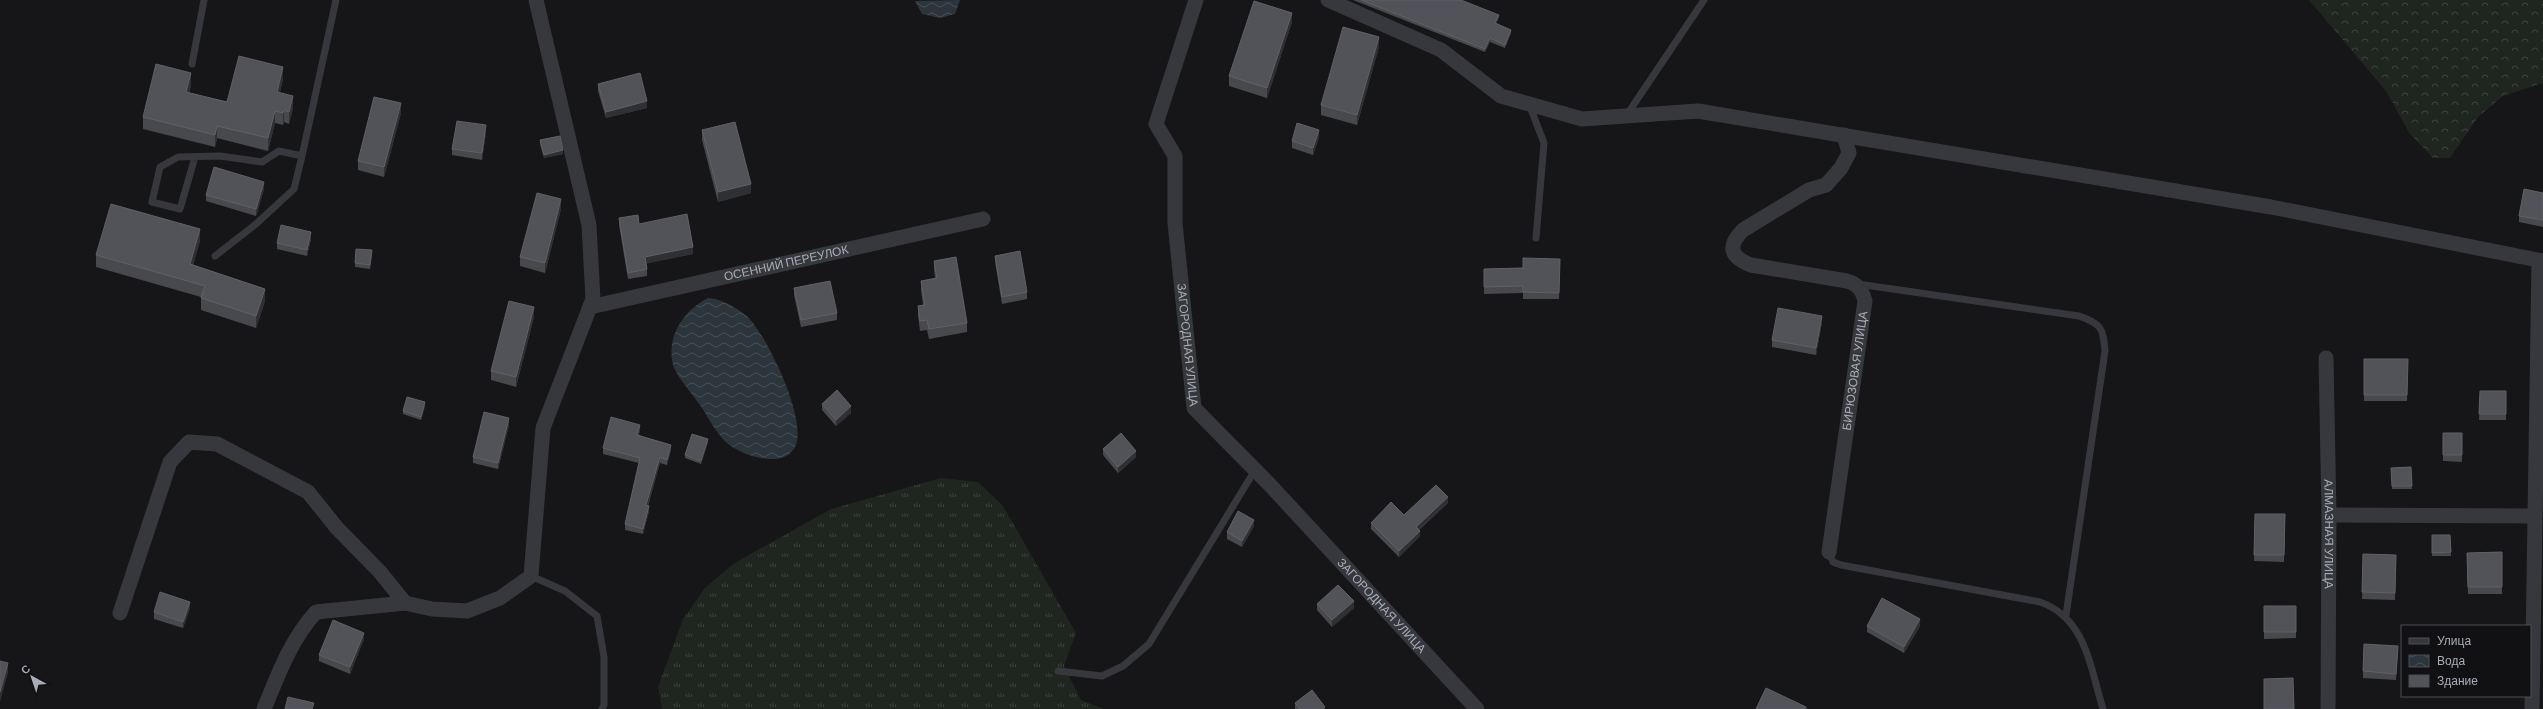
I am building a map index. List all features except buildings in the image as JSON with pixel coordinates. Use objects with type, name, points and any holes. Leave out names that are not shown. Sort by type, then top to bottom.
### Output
[{"type":"street","points":[[264,709],[282,666],[303,626],[316,612],[405,603],[432,609],[467,611],[500,598],[531,576],[543,428],[593,299],[589,225],[536,0]]},
{"type":"street","name":"ЗАГОРОДНАЯ УЛИЦА","points":[[1196,0],[1156,124],[1175,156],[1175,223],[1194,408],[1255,470],[1477,709]]},
{"type":"street","points":[[1328,0],[1441,50],[1501,96],[1582,119],[1698,111],[2271,207],[2541,261],[2532,709]]},
{"type":"street","points":[[1844,135],[1849,153],[1841,168],[1826,185],[1809,190],[1743,230],[1734,239],[1732,248],[1734,254],[1741,261],[1751,265],[1856,284]]},
{"type":"street","name":"ОСЕННИЙ ПЕРЕУЛОК","points":[[590,307],[983,219]]},
{"type":"street","name":"БИРЮЗОВАЯ УЛИЦА","points":[[1829,552],[1865,301],[1863,292],[1856,284]]},
{"type":"street","name":"АЛМАЗНАЯ УЛИЦА","points":[[2326,358],[2329,515],[2328,709]]},
{"type":"street","points":[[120,613],[170,462],[189,442],[217,444],[308,492],[337,528],[380,572],[405,603]]},
{"type":"street","points":[[2329,515],[2535,516]]},
{"type":"lane","points":[[192,64],[204,0]]},
{"type":"lane","points":[[214,256],[256,224],[294,189],[336,0]]},
{"type":"lane","points":[[1626,116],[1704,0]]},
{"type":"lane","points":[[1528,104],[1544,142],[1536,238]]},
{"type":"lane","points":[[195,157],[180,209],[152,202],[160,168],[178,157],[220,156],[262,162],[279,151],[302,156]]},
{"type":"lane","points":[[1856,284],[2079,316],[2096,322],[2104,332],[2105,351],[2066,615]]},
{"type":"lane","points":[[1058,671],[1102,676],[1123,666],[1149,644],[1255,470]]},
{"type":"lane","points":[[1829,552],[1833,562],[1841,565],[2040,602],[2055,607],[2066,615],[2080,634],[2104,709]]},
{"type":"lane","points":[[531,576],[565,591],[597,616],[604,657],[604,705],[602,709]]},
{"type":"green space","points":[[2309,0],[2543,0],[2543,83],[2503,96],[2478,117],[2450,158],[2433,158],[2410,134],[2386,91]]},
{"type":"green space","points":[[941,478],[978,482],[1003,506],[1076,633],[1064,666],[1081,700],[1104,709],[662,709],[658,687],[683,619],[705,588],[733,564],[831,509]]},
{"type":"water","points":[[960,0],[955,14],[940,18],[922,14],[915,1]]},
{"type":"water","points":[[708,298],[713,298],[729,304],[748,317],[756,327],[775,359],[796,416],[798,432],[796,445],[785,457],[777,459],[759,458],[730,446],[716,431],[702,408],[675,370],[673,365],[672,344],[679,325],[691,309]]}]
